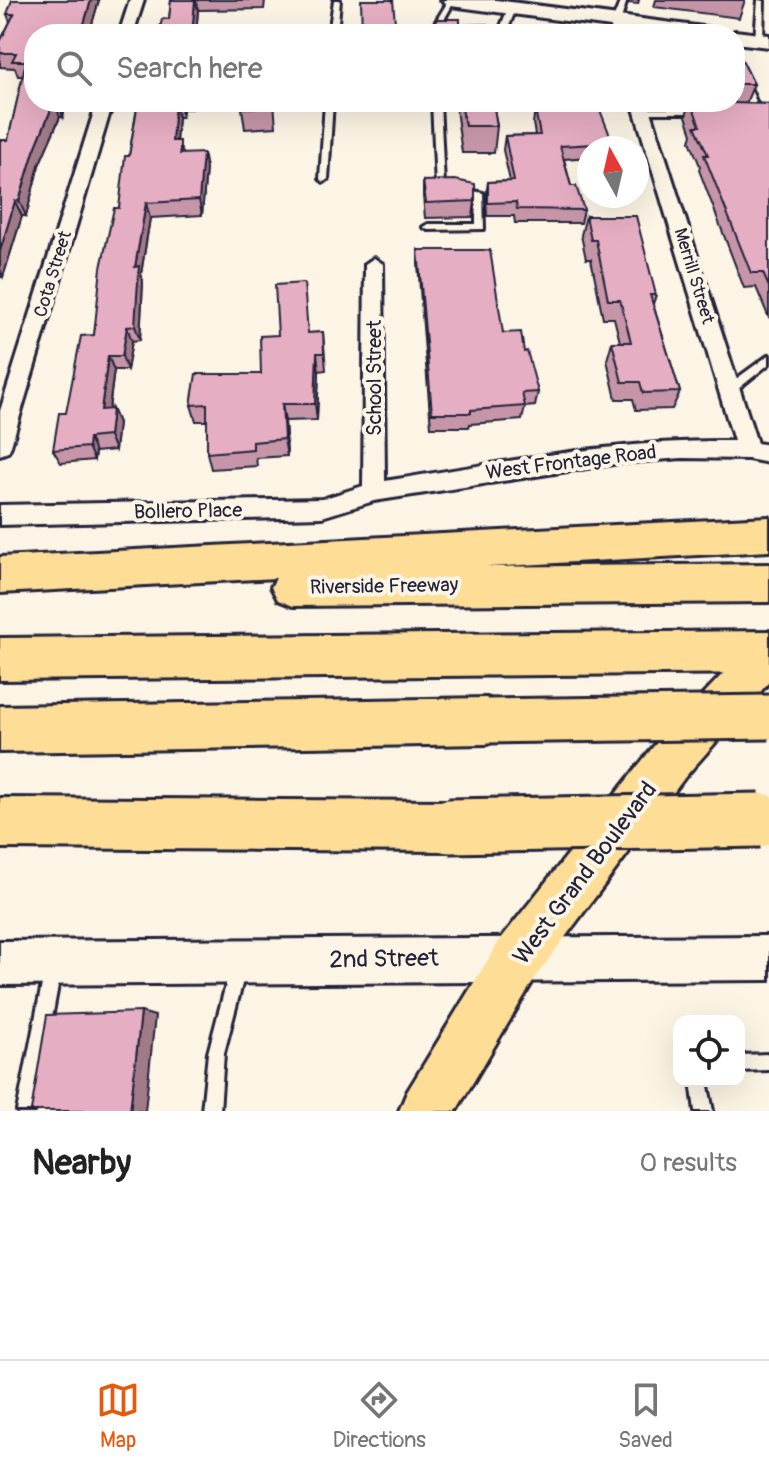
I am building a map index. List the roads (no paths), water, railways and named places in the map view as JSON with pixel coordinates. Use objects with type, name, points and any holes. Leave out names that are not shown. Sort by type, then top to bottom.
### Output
[{"type":"highway","points":[[0,575],[769,534]]},
{"type":"highway","name":"Riverside Freeway","points":[[0,593],[495,584],[769,583]]},
{"type":"highway","points":[[0,659],[769,652]]},
{"type":"highway","points":[[0,729],[769,717]]},
{"type":"highway","points":[[0,823],[449,826],[769,820]]},
{"type":"main road","points":[[451,0],[487,2],[597,24]]},
{"type":"main road","name":"West Grand Boulevard","points":[[426,1111],[518,958],[669,762],[769,652]]},
{"type":"main road","name":"2nd Street","points":[[0,963],[769,958]]},
{"type":"street","points":[[129,24],[137,0]]},
{"type":"street","name":"Cota Street","points":[[0,446],[102,112]]},
{"type":"street","name":"Merrill Street","points":[[644,112],[729,390],[758,452]]},
{"type":"street","name":"School Street","points":[[374,264],[374,492]]},
{"type":"street","name":"West Frontage Road","points":[[374,492],[619,454],[682,449],[758,452]]},
{"type":"street","name":"Bollero Place","points":[[0,515],[322,508],[374,492]]},
{"type":"lane","points":[[334,24],[337,0]]},
{"type":"lane","points":[[438,24],[451,0]]},
{"type":"lane","points":[[619,24],[624,0]]},
{"type":"lane","points":[[761,1],[764,41]]},
{"type":"lane","points":[[506,24],[512,8]]},
{"type":"lane","points":[[745,85],[756,111]]},
{"type":"lane","points":[[745,111],[769,111]]},
{"type":"lane","points":[[324,179],[328,112]]},
{"type":"lane","points":[[428,227],[481,227],[480,195],[440,187],[436,112]]},
{"type":"lane","points":[[729,390],[769,359]]},
{"type":"lane","points":[[211,1111],[216,1053],[240,961]]},
{"type":"lane","points":[[26,1111],[54,962]]},
{"type":"lane","points":[[745,1063],[769,1062]]},
{"type":"lane","points":[[700,1087],[704,1111]]}]
